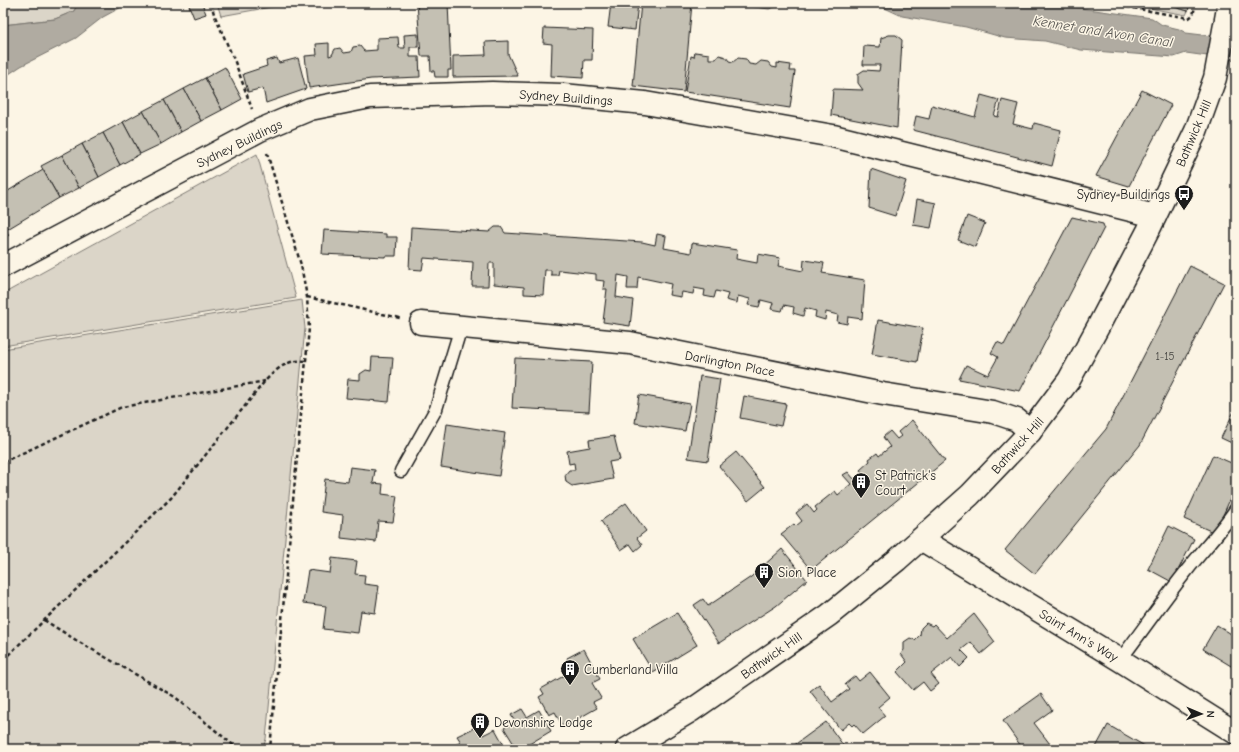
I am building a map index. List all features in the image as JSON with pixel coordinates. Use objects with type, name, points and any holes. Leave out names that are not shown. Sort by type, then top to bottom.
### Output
[{"type":"street","name":"Bathwick Hill","points":[[627,749],[692,710],[829,615],[921,540],[970,495],[1030,432],[1069,380],[1155,216],[1196,131],[1212,88],[1227,13]]},
{"type":"street","name":"Sydney Buildings","points":[[3,266],[260,130],[310,109],[370,97],[492,93],[570,96],[645,103],[833,136],[1155,216]]},
{"type":"street","name":"Darlington Place","points":[[421,324],[630,343],[883,394],[993,412],[1017,420],[1030,432]]},
{"type":"street","name":"Saint Ann's Way","points":[[921,540],[1120,660],[1236,733]]},
{"type":"lane","points":[[401,471],[436,409],[461,327]]},
{"type":"lane","points":[[1120,660],[1165,598],[1197,557],[1224,527],[1236,509]]},
{"type":"path","points":[[211,3],[214,14],[236,62],[260,130]]},
{"type":"path","points":[[1106,3],[1189,18],[1193,15],[1196,3]]},
{"type":"path","points":[[266,151],[301,265],[307,297],[309,328],[270,749]]},
{"type":"path","points":[[307,297],[421,324]]},
{"type":"path","points":[[3,660],[171,498],[265,381],[281,365],[301,360],[305,361]]},
{"type":"path","points":[[3,462],[122,407],[265,381]]},
{"type":"path","points":[[44,620],[79,642],[175,697],[238,749]]},
{"type":"shaded area","points":[[3,3],[78,3],[74,11],[55,19],[3,25]]},
{"type":"shaded area","points":[[217,3],[293,3],[221,16]]},
{"type":"shaded area","points":[[1123,3],[1159,3],[1188,11],[1186,15]]},
{"type":"shaded area","points":[[257,154],[296,298],[3,346],[3,294]]},
{"type":"shaded area","points":[[302,300],[305,328],[266,739],[263,748],[3,749],[3,349]]},
{"type":"water","points":[[78,3],[129,3],[103,17],[76,38],[21,66],[3,78],[3,25],[55,19],[74,11]]},
{"type":"water","points":[[727,3],[778,3],[775,7],[769,9]]},
{"type":"water","name":"Kennet and Avon Canal","points":[[874,3],[1055,3],[1073,7],[1152,18],[1162,25],[1179,29],[1186,33],[1236,39],[1236,60],[1186,53],[1174,57],[1081,50],[1045,41],[1005,38],[966,27],[902,16]]},
{"type":"building","points":[[188,3],[202,3],[206,14],[194,18]]},
{"type":"building","points":[[417,3],[448,3],[451,70],[448,70],[448,77],[435,77],[434,71],[431,71],[430,56],[421,56]]},
{"type":"building","points":[[611,3],[638,3],[635,30],[608,27]]},
{"type":"building","points":[[641,3],[692,3],[684,92],[633,86]]},
{"type":"building","points":[[1162,3],[1190,3],[1188,11]]},
{"type":"building","points":[[544,28],[593,30],[592,60],[584,60],[583,78],[551,76],[552,44],[543,43]]},
{"type":"building","points":[[418,34],[418,47],[410,47],[410,57],[419,57],[420,77],[371,79],[309,88],[305,56],[317,55],[316,44],[329,43],[329,56],[332,55],[335,49],[340,48],[344,53],[351,52],[353,47],[360,46],[364,51],[377,50],[377,38],[398,37],[399,48],[405,48],[404,35]]},
{"type":"building","points":[[889,35],[896,35],[902,40],[897,128],[831,115],[833,89],[863,90],[858,83],[858,74],[864,70],[879,71],[880,65],[863,65],[864,46],[880,47],[881,38]]},
{"type":"building","points":[[508,41],[508,54],[518,76],[453,77],[453,56],[486,55],[485,42]]},
{"type":"building","points":[[695,52],[709,54],[709,59],[716,59],[719,55],[726,57],[729,61],[733,62],[738,58],[746,59],[749,64],[756,65],[761,61],[768,62],[772,67],[777,68],[777,63],[791,65],[790,71],[795,71],[790,108],[685,92],[691,56],[694,57]]},
{"type":"building","points":[[277,58],[279,63],[298,58],[306,89],[266,103],[263,88],[248,92],[243,74],[267,66],[266,61]]},
{"type":"building","points":[[225,67],[242,99],[222,110],[205,78]]},
{"type":"building","points":[[205,78],[222,110],[201,121],[184,89]]},
{"type":"building","points":[[184,89],[201,121],[181,132],[164,100]]},
{"type":"building","points":[[1142,90],[1171,105],[1129,186],[1096,176]]},
{"type":"building","points":[[981,95],[999,100],[994,116],[998,117],[1002,100],[1018,104],[1013,124],[1033,129],[1034,123],[1061,130],[1052,166],[913,130],[916,116],[929,119],[932,105],[975,117]]},
{"type":"building","points":[[164,100],[181,132],[161,144],[143,111]]},
{"type":"building","points":[[143,111],[161,144],[140,154],[123,122]]},
{"type":"building","points":[[123,122],[140,154],[120,165],[103,133]]},
{"type":"building","points":[[103,133],[120,165],[99,177],[82,144]]},
{"type":"building","points":[[82,144],[99,177],[79,188],[62,155]]},
{"type":"building","points":[[62,155],[79,188],[59,198],[41,166]]},
{"type":"building","points":[[871,169],[906,181],[895,216],[869,208]]},
{"type":"building","points":[[43,170],[59,198],[6,230],[9,235],[3,239],[3,194]]},
{"type":"building","points":[[917,199],[936,203],[931,228],[913,225]]},
{"type":"building","points":[[967,216],[985,223],[975,247],[958,240]]},
{"type":"building","points":[[1072,217],[1103,224],[1104,228],[1020,391],[959,379],[966,365],[988,375],[998,357],[991,353],[997,342],[1004,345]]},
{"type":"building","points":[[411,227],[489,232],[495,227],[501,227],[505,233],[642,242],[655,245],[657,234],[666,236],[664,248],[691,253],[692,243],[737,250],[736,259],[757,263],[758,254],[780,258],[778,266],[803,271],[804,260],[824,263],[822,273],[865,280],[862,319],[848,317],[847,324],[837,322],[838,315],[826,312],[825,320],[815,317],[816,311],[805,308],[803,316],[793,313],[794,307],[784,305],[782,311],[771,309],[773,303],[761,300],[759,307],[748,305],[750,299],[738,296],[737,303],[726,300],[728,294],[716,291],[714,298],[704,296],[705,290],[694,288],[693,294],[682,292],[681,297],[669,295],[671,284],[638,277],[637,289],[627,289],[628,277],[618,275],[616,297],[633,300],[630,326],[603,322],[607,289],[603,289],[604,281],[596,280],[596,274],[559,270],[558,275],[551,275],[551,270],[545,270],[543,295],[524,294],[524,287],[494,284],[494,263],[489,263],[488,286],[472,286],[473,262],[424,258],[422,270],[409,269]]},
{"type":"building","points":[[324,230],[386,234],[386,237],[397,237],[396,256],[385,257],[322,254]]},
{"type":"building","points":[[1190,266],[1224,283],[1140,445],[1035,574],[1005,550],[1106,429]]},
{"type":"building","points":[[878,320],[923,328],[917,362],[872,354]]},
{"type":"building","points":[[372,357],[393,358],[389,402],[346,398],[348,379],[360,380],[360,374],[366,370],[371,371]]},
{"type":"building","points":[[515,358],[592,362],[589,412],[512,408]]},
{"type":"building","points":[[700,376],[720,379],[708,461],[688,458]]},
{"type":"building","points":[[639,395],[690,404],[685,431],[635,423]]},
{"type":"building","points":[[744,396],[786,404],[781,426],[740,418]]},
{"type":"building","points":[[1236,407],[1236,445],[1221,438]]},
{"type":"building","name":"St Patrick's Court","points":[[912,420],[945,461],[811,570],[781,534],[794,524],[796,526],[802,521],[796,513],[807,504],[814,513],[817,510],[815,507],[835,491],[838,495],[851,484],[843,475],[848,472],[854,479],[862,473],[860,470],[870,461],[869,459],[877,453],[879,456],[890,447],[883,437],[890,431],[897,439],[901,436],[898,432]]},
{"type":"building","points":[[447,424],[505,433],[499,476],[441,467]]},
{"type":"building","points":[[614,436],[620,460],[609,462],[613,479],[572,486],[566,482],[565,475],[569,470],[575,470],[574,463],[569,464],[567,451],[590,447],[589,440]]},
{"type":"building","points":[[736,452],[765,487],[748,501],[719,466]]},
{"type":"building","points":[[1213,455],[1236,465],[1236,486],[1215,533],[1184,519]]},
{"type":"building","points":[[350,467],[375,470],[373,483],[383,484],[382,494],[397,496],[393,522],[378,521],[376,542],[341,538],[343,515],[321,512],[325,479],[348,482]]},
{"type":"building","points":[[626,503],[646,531],[637,538],[642,545],[635,551],[630,544],[621,550],[601,521]]},
{"type":"building","points":[[1169,526],[1194,539],[1172,582],[1148,569]]},
{"type":"building","name":"Sion Place","points":[[782,549],[807,580],[776,606],[719,643],[694,605],[703,599],[708,606],[751,577]]},
{"type":"building","points":[[332,558],[357,561],[355,574],[365,575],[364,584],[379,586],[375,613],[361,611],[358,633],[323,629],[326,606],[303,603],[308,570],[330,573]]},
{"type":"building","points":[[677,613],[697,645],[653,672],[633,639]]},
{"type":"building","points":[[974,614],[995,642],[981,654],[971,642],[961,650],[969,658],[960,667],[952,657],[931,674],[939,684],[930,691],[923,682],[913,690],[897,672],[907,662],[901,654],[904,650],[904,642],[910,638],[915,640],[920,635],[921,628],[926,623],[932,626],[934,624],[947,638]]},
{"type":"building","points":[[1217,625],[1236,637],[1236,669],[1203,649]]},
{"type":"building","name":"Cumberland Villa","points":[[584,649],[600,679],[592,683],[601,698],[593,702],[597,708],[563,727],[555,712],[549,715],[539,697],[544,694],[541,689],[574,670],[567,658]]},
{"type":"building","points":[[870,672],[890,697],[878,707],[885,716],[863,734],[854,724],[852,726],[849,723],[841,730],[810,691],[819,684],[832,702],[849,689],[845,684],[855,676],[859,681]]},
{"type":"building","points":[[1236,684],[1236,699],[1230,695]]},
{"type":"building","points":[[1041,694],[1052,710],[1034,723],[1053,748],[1023,749],[1003,721]]},
{"type":"building","points":[[522,709],[527,717],[539,710],[551,731],[521,749],[517,749],[504,728],[515,722],[511,715]]},
{"type":"building","points":[[826,722],[846,749],[789,749],[808,735]]},
{"type":"building","points":[[1108,725],[1150,749],[1095,749]]},
{"type":"building","name":"Devonshire Lodge","points":[[478,726],[483,735],[495,729],[506,749],[457,749],[455,745],[461,742],[457,736]]},
{"type":"place","name":"Sydney Buildings","points":[[1184,211]]},
{"type":"place","name":"St Patrick's Court","points":[[861,499]]},
{"type":"place","name":"Sion Place","points":[[764,589]]},
{"type":"place","name":"Cumberland Villa","points":[[570,686]]},
{"type":"place","name":"Devonshire Lodge","points":[[480,739]]}]
